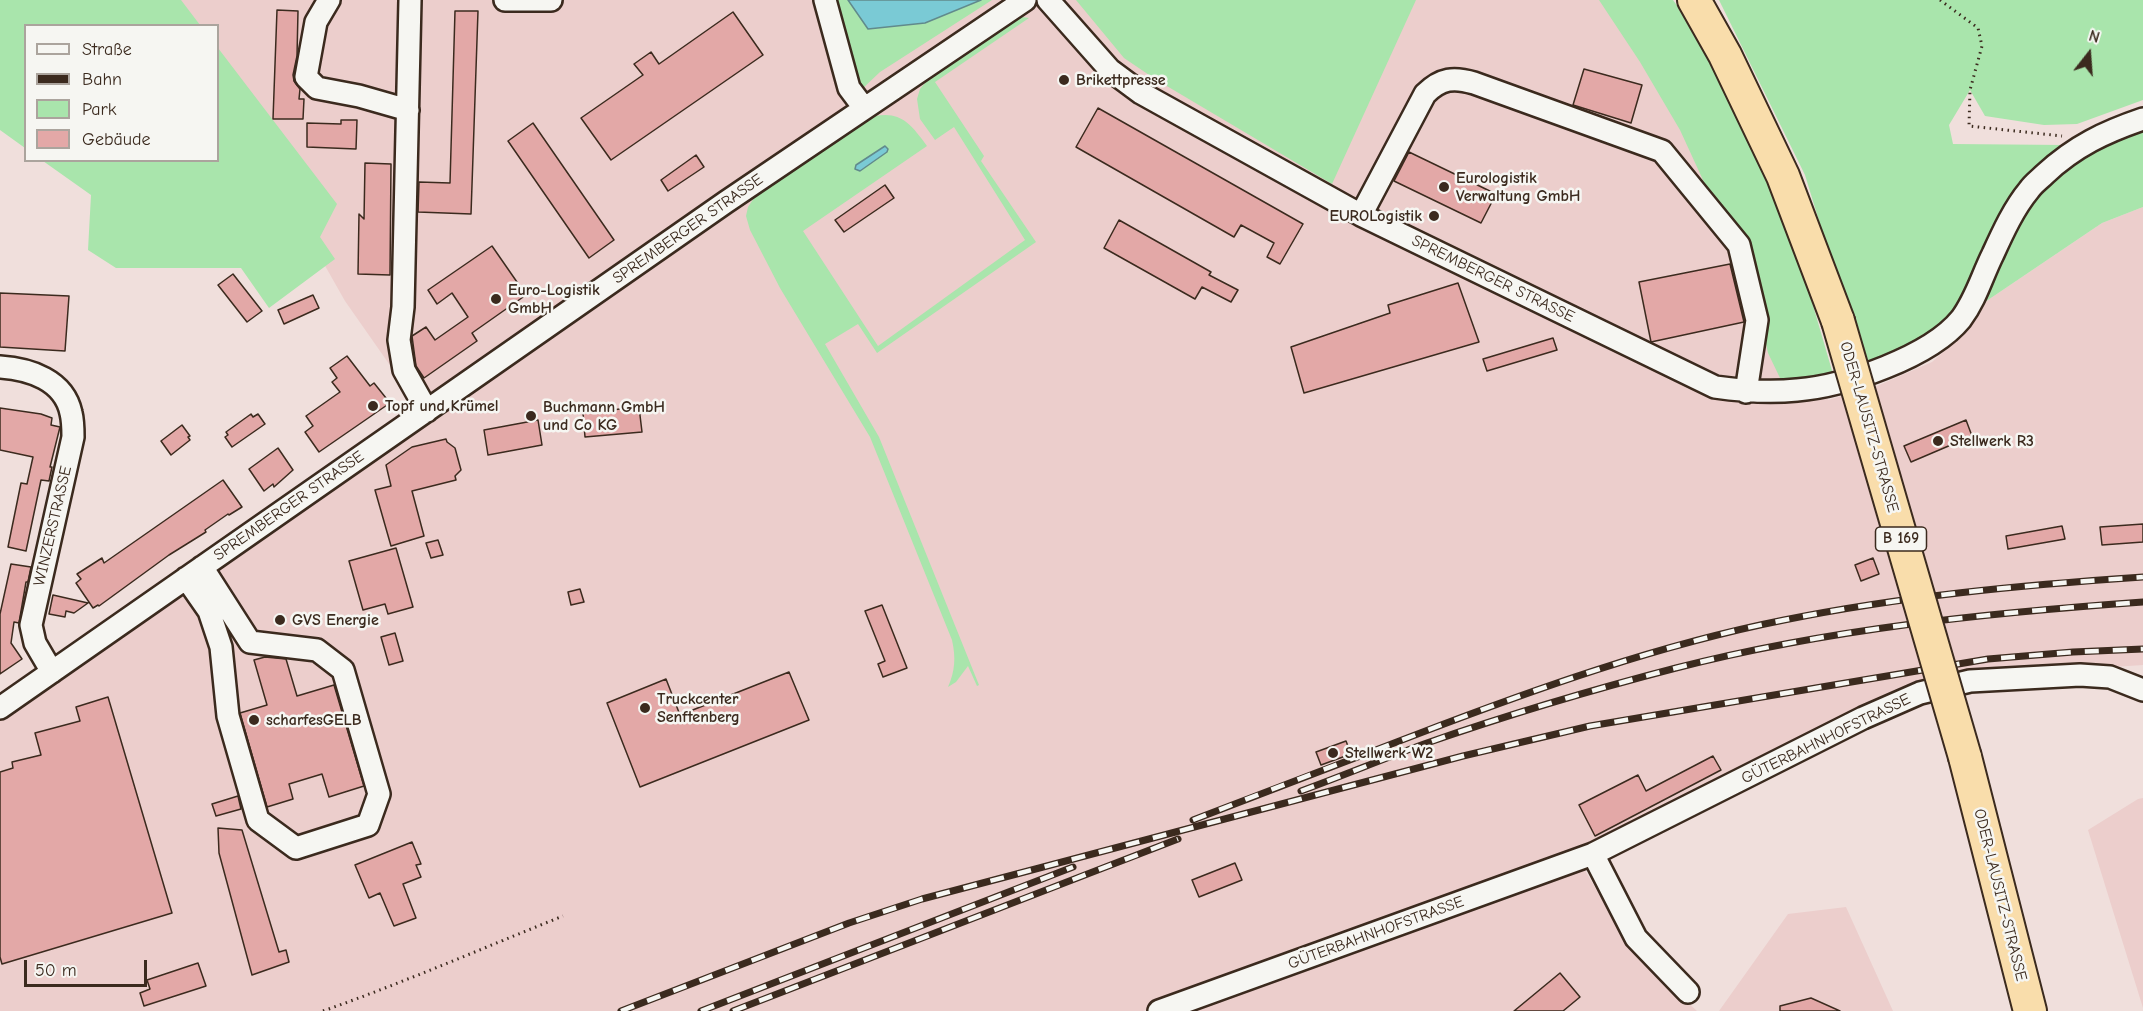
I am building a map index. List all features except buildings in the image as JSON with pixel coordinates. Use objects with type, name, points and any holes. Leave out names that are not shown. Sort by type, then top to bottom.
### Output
[{"type":"highway","name":"ODER-LAUSITZ-STRASSE","points":[[1694,0],[1725,55],[1783,176],[1838,321],[1965,757],[2028,1009]]},
{"type":"street","points":[[329,0],[316,22],[306,77],[317,88],[358,96],[408,110]]},
{"type":"street","points":[[410,0],[403,307],[399,340],[404,370],[427,411]]},
{"type":"street","points":[[505,0],[551,0]]},
{"type":"street","points":[[825,0],[849,88],[864,108]]},
{"type":"street","name":"SPREMBERGER STRASSE","points":[[0,708],[864,108],[1025,0]]},
{"type":"street","name":"SPREMBERGER STRASSE","points":[[1047,0],[1110,69],[1142,93],[1361,215],[1715,387],[1746,392],[1799,390],[1853,377],[1895,364],[1933,343],[1960,320],[1975,297],[1993,254],[2029,190],[2064,156],[2114,129],[2143,119]]},
{"type":"street","points":[[1361,215],[1425,93],[1445,80],[1460,79],[1662,151],[1739,245],[1757,320],[1746,392]]},
{"type":"street","name":"WINZERSTRASSE","points":[[0,368],[20,368],[37,373],[62,393],[71,413],[73,437],[31,625],[35,643],[52,672]]},
{"type":"street","points":[[194,573],[250,642],[317,650],[342,670],[380,795],[368,825],[296,848],[258,820],[228,716],[221,647],[194,573]]},
{"type":"street","name":"GÜTERBAHNHOFSTRASSE","points":[[1160,1011],[1593,854],[1863,718],[1920,693],[1970,681],[2080,675],[2110,677],[2143,690]]},
{"type":"street","points":[[1593,854],[1636,938],[1688,992]]},
{"type":"path","points":[[1940,0],[1978,28],[1982,46],[1970,90],[1969,126],[2046,133],[2076,138],[2085,144]]},
{"type":"path","points":[[323,1011],[428,972],[563,915]]},
{"type":"shaded area","points":[[173,0],[1611,0],[1785,248],[1828,400],[1877,386],[1932,362],[1958,339],[1982,304],[2102,223],[2143,207],[2143,665],[2113,667],[2056,664],[1978,669],[1946,675],[1580,850],[1432,907],[1143,1011],[0,1011],[0,718],[429,421],[345,301],[219,79],[219,24],[187,24]]},
{"type":"shaded area","points":[[2143,798],[2143,1008],[2088,830]]},
{"type":"shaded area","points":[[1583,867],[1633,952],[1697,1011],[1195,1011]]},
{"type":"shaded area","points":[[1846,907],[1893,1011],[1719,1011],[1788,914]]},
{"type":"green space","points":[[0,0],[181,0],[199,24],[24,24],[24,147],[0,130]]},
{"type":"green space","points":[[833,0],[992,0],[880,72],[861,90]]},
{"type":"green space","points":[[1076,0],[1416,0],[1332,184],[1155,79],[1124,58]]},
{"type":"green space","points":[[1599,0],[1673,0],[1676,4],[1754,141],[1789,223],[1833,374],[1786,383],[1780,378],[1768,353],[1740,229],[1714,204],[1680,130],[1640,62]]},
{"type":"green space","points":[[1719,0],[2143,0],[2143,100],[2077,124],[2044,125],[1985,116],[1970,90],[1949,125],[1953,144],[2065,145],[2033,169],[2016,187],[1997,220],[1975,274],[1957,307],[1944,321],[1916,341],[1863,365],[1805,175]]},
{"type":"green space","points":[[1015,18],[1029,18],[935,82],[984,156],[981,161],[1036,242],[877,353],[858,324],[825,344],[879,437],[979,685],[977,686],[968,666],[956,682],[948,687],[954,664],[952,640],[870,437],[780,288],[750,230],[746,216],[748,207],[758,192],[861,120],[883,115],[900,118],[907,122],[927,146],[803,231],[878,346],[1025,240],[954,127],[935,140],[920,119],[917,99],[920,89],[933,73]]},
{"type":"green space","points":[[219,49],[337,204],[320,237],[335,259],[269,308],[241,268],[116,268],[88,250],[91,195],[44,162],[219,162]]},
{"type":"green space","points":[[2143,127],[2143,207],[2102,223],[1982,304],[2036,198],[2070,165],[2087,153]]},
{"type":"water","points":[[848,0],[981,0],[925,23],[868,29]]},
{"type":"water","points":[[885,146],[888,149],[887,152],[860,171],[855,169],[856,165]]},
{"type":"railway","points":[[1193,820],[1506,701],[1690,642],[1784,620],[1873,604],[2008,588],[2143,577]]},
{"type":"railway","points":[[1301,791],[1424,744],[1518,713],[1644,676],[1734,654],[1908,624],[2025,611],[2143,602]]},
{"type":"railway","points":[[621,1011],[849,923],[922,899],[1463,756],[1590,726],[1988,659],[2143,649]]},
{"type":"railway","points":[[733,1011],[1178,839]]},
{"type":"railway","points":[[701,1011],[1073,867]]},
{"type":"place","name":"Brikettpresse","points":[[1064,80]]},
{"type":"place","name":"Eurologistik Verwaltung GmbH","points":[[1444,187]]},
{"type":"place","name":"EUROLogistik","points":[[1434,216]]},
{"type":"place","name":"Euro-Logistik GmbH","points":[[496,299]]},
{"type":"place","name":"Topf und Krümel","points":[[373,406]]},
{"type":"place","name":"Buchmann GmbH und Co KG","points":[[531,416]]},
{"type":"place","name":"Stellwerk R3","points":[[1938,441]]},
{"type":"place","name":"GVS Energie","points":[[280,620]]},
{"type":"place","name":"Truckcenter Senftenberg","points":[[645,708]]},
{"type":"place","name":"scharfesGELB","points":[[254,720]]},
{"type":"place","name":"Stellwerk W2","points":[[1333,753]]}]
